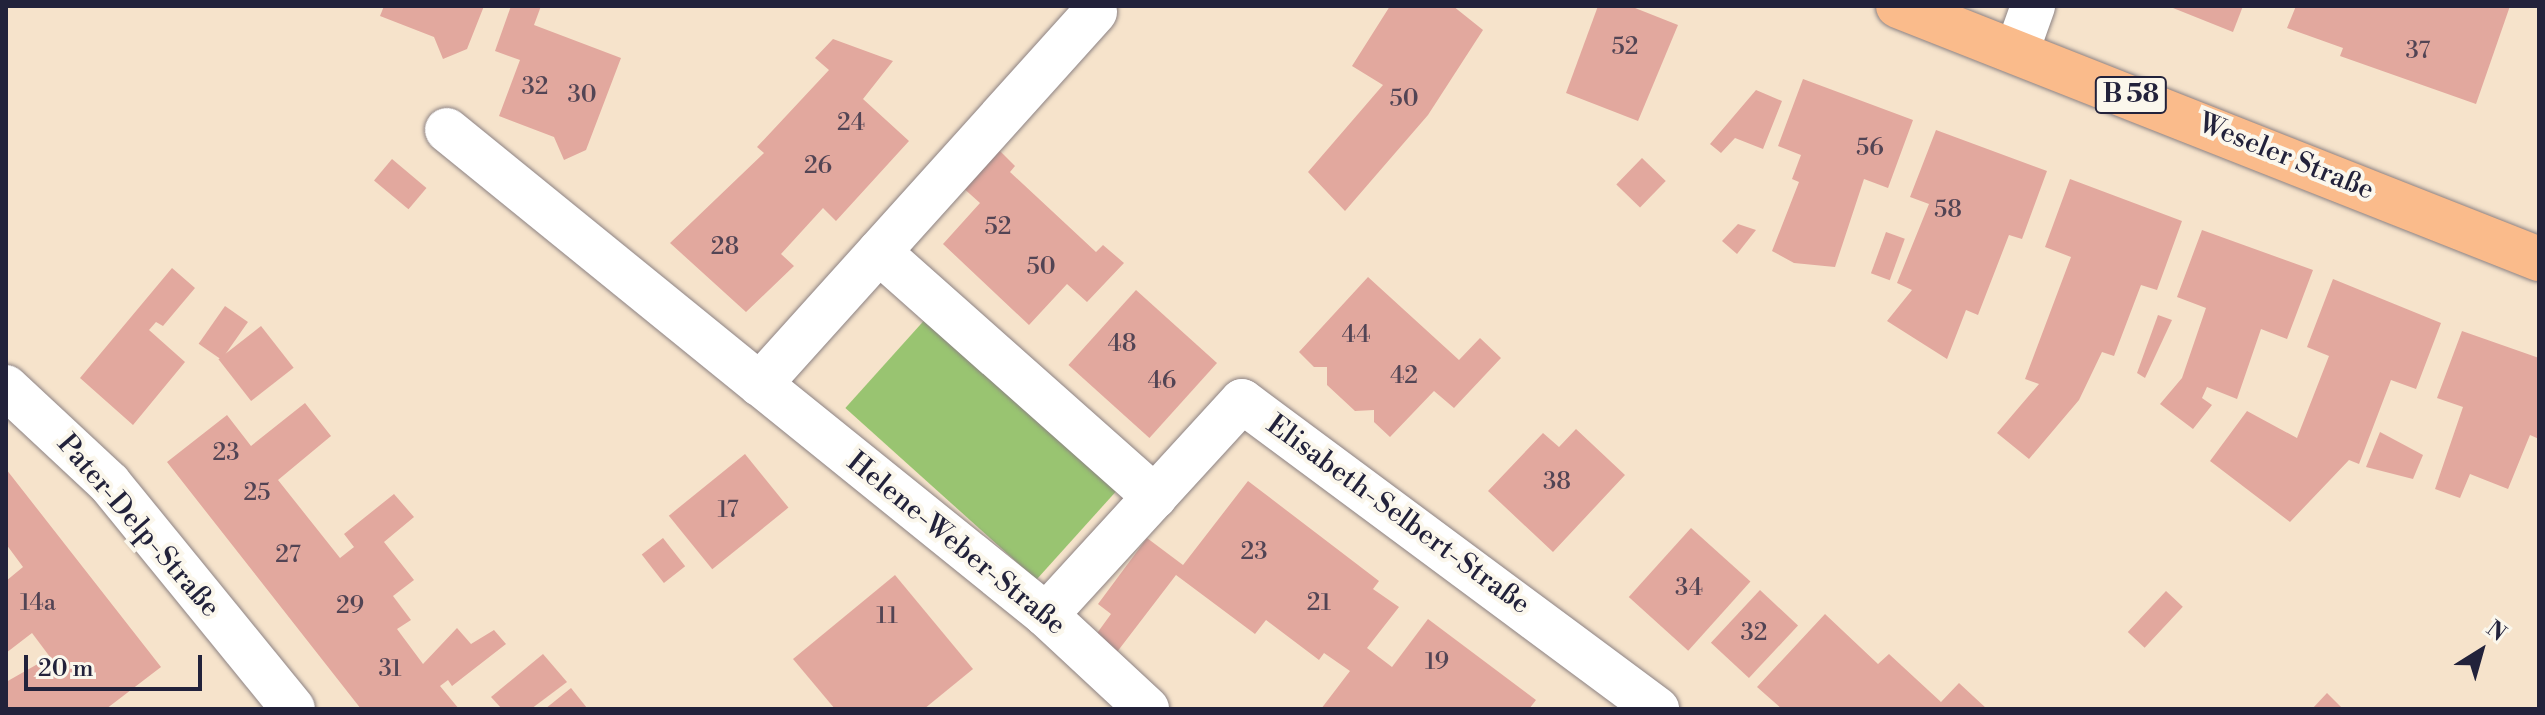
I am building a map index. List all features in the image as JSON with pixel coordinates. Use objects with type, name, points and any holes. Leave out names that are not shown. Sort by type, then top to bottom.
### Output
[{"type":"main road","name":"Weseler Straße","points":[[1898,6],[2539,259]]},
{"type":"street","points":[[2017,51],[2033,6]]},
{"type":"street","points":[[760,384],[1095,12]]},
{"type":"street","name":"Helene-Weber-Straße","points":[[447,130],[1046,615],[1147,709]]},
{"type":"street","points":[[879,252],[1155,497]]},
{"type":"street","name":"Pater-Delp-Straße","points":[[6,387],[109,483],[293,709]]},
{"type":"street","name":"Elisabeth-Selbert-Straße","points":[[1046,615],[1242,401],[1657,709]]},
{"type":"green space","points":[[929,315],[1120,487],[1036,580],[845,408]]},
{"type":"building","points":[[384,6],[484,6],[467,49],[443,59],[434,37],[380,16]]},
{"type":"building","points":[[511,6],[541,6],[534,25],[621,58],[586,150],[564,160],[554,137],[499,116],[520,60],[495,51]]},
{"type":"building","points":[[1390,6],[1453,6],[1483,30],[1428,115],[1345,211],[1308,172],[1383,85],[1352,66]]},
{"type":"building","points":[[1598,6],[1630,6],[1678,25],[1638,121],[1566,93]]},
{"type":"building","points":[[2168,6],[2243,6],[2233,32]]},
{"type":"building","points":[[2296,6],[2510,6],[2476,104],[2340,56],[2343,48],[2287,28]]},
{"type":"building","points":[[833,39],[893,61],[863,99],[909,141],[836,221],[823,208],[781,254],[794,266],[746,312],[670,243],[764,153],[757,147],[829,70],[815,58]]},
{"type":"building","points":[[1803,79],[1913,120],[1888,188],[1864,179],[1835,267],[1794,263],[1772,251],[1799,182],[1792,179],[1801,155],[1778,146]]},
{"type":"building","points":[[1756,90],[1782,101],[1763,149],[1735,138],[1721,153],[1710,144]]},
{"type":"building","points":[[1936,130],[2047,171],[2022,239],[2009,235],[1978,315],[1966,310],[1947,359],[1887,321],[1912,290],[1897,283],[1929,204],[1910,197]]},
{"type":"building","points":[[997,148],[1015,166],[1010,172],[1096,252],[1103,245],[1124,263],[1087,302],[1067,284],[1029,325],[943,244],[980,203],[961,186]]},
{"type":"building","points":[[1642,158],[1666,181],[1640,208],[1616,185]]},
{"type":"building","points":[[392,159],[426,188],[408,209],[374,180]]},
{"type":"building","points":[[2070,179],[2182,221],[2157,290],[2141,285],[2114,356],[2102,352],[2079,400],[2029,459],[1997,433],[2039,384],[2025,379],[2071,257],[2045,247]]},
{"type":"building","points":[[1738,224],[1756,230],[1737,254],[1722,241]]},
{"type":"building","points":[[2202,230],[2313,270],[2287,339],[2261,329],[2237,399],[2207,387],[2202,398],[2212,405],[2193,429],[2160,404],[2182,378],[2206,308],[2177,297]]},
{"type":"building","points":[[1886,232],[1905,239],[1890,280],[1871,273]]},
{"type":"building","points":[[172,268],[195,288],[163,326],[156,322],[149,330],[185,362],[133,425],[80,378]]},
{"type":"building","points":[[1368,277],[1459,360],[1480,338],[1501,358],[1454,408],[1434,391],[1390,437],[1374,422],[1374,410],[1355,411],[1327,385],[1327,367],[1314,367],[1299,352]]},
{"type":"building","points":[[2333,279],[2441,323],[2416,389],[2391,380],[2359,464],[2349,460],[2290,522],[2210,461],[2247,411],[2297,438],[2329,356],[2307,347]]},
{"type":"building","points":[[1136,290],[1217,363],[1149,438],[1068,365]]},
{"type":"building","points":[[225,306],[248,322],[222,360],[199,344]]},
{"type":"building","points":[[2158,315],[2172,320],[2145,378],[2137,373]]},
{"type":"building","points":[[261,326],[294,368],[251,401],[218,359]]},
{"type":"building","points":[[2462,331],[2539,358],[2539,439],[2530,435],[2508,489],[2470,474],[2460,498],[2435,489],[2463,407],[2437,398]]},
{"type":"building","points":[[305,403],[331,436],[278,480],[340,558],[354,547],[344,534],[394,494],[414,517],[384,542],[414,580],[393,596],[411,620],[397,629],[423,664],[457,628],[471,644],[494,630],[506,644],[452,686],[448,680],[440,686],[459,709],[361,709],[167,462],[227,415],[251,446]]},
{"type":"building","points":[[1576,429],[1625,475],[1553,552],[1488,491],[1543,433],[1559,447]]},
{"type":"building","points":[[2380,432],[2423,455],[2413,479],[2366,467]]},
{"type":"building","points":[[745,454],[788,508],[712,569],[669,516]]},
{"type":"building","points":[[6,469],[161,667],[106,709],[6,709],[6,682],[50,657],[32,633],[6,653],[6,581],[23,567],[6,544]]},
{"type":"building","points":[[1248,481],[1379,581],[1373,589],[1399,607],[1367,648],[1392,667],[1428,619],[1536,700],[1529,709],[1321,709],[1350,671],[1324,653],[1319,660],[1266,620],[1255,634],[1176,575],[1117,652],[1095,636],[1111,614],[1098,604],[1147,538],[1183,565]]},
{"type":"building","points":[[1691,528],[1750,582],[1688,651],[1629,597]]},
{"type":"building","points":[[663,538],[685,566],[664,583],[642,555]]},
{"type":"building","points":[[895,575],[973,669],[924,709],[835,709],[793,659]]},
{"type":"building","points":[[1760,590],[1798,625],[1749,678],[1711,643]]},
{"type":"building","points":[[2166,591],[2183,607],[2145,648],[2128,632]]},
{"type":"building","points":[[1825,614],[1878,664],[1889,654],[1941,702],[1959,683],[1987,709],[1782,709],[1757,687]]},
{"type":"building","points":[[543,654],[567,682],[531,709],[502,709],[491,697]]},
{"type":"building","points":[[571,688],[587,708],[545,709]]},
{"type":"building","points":[[2327,693],[2343,709],[2312,709]]}]
